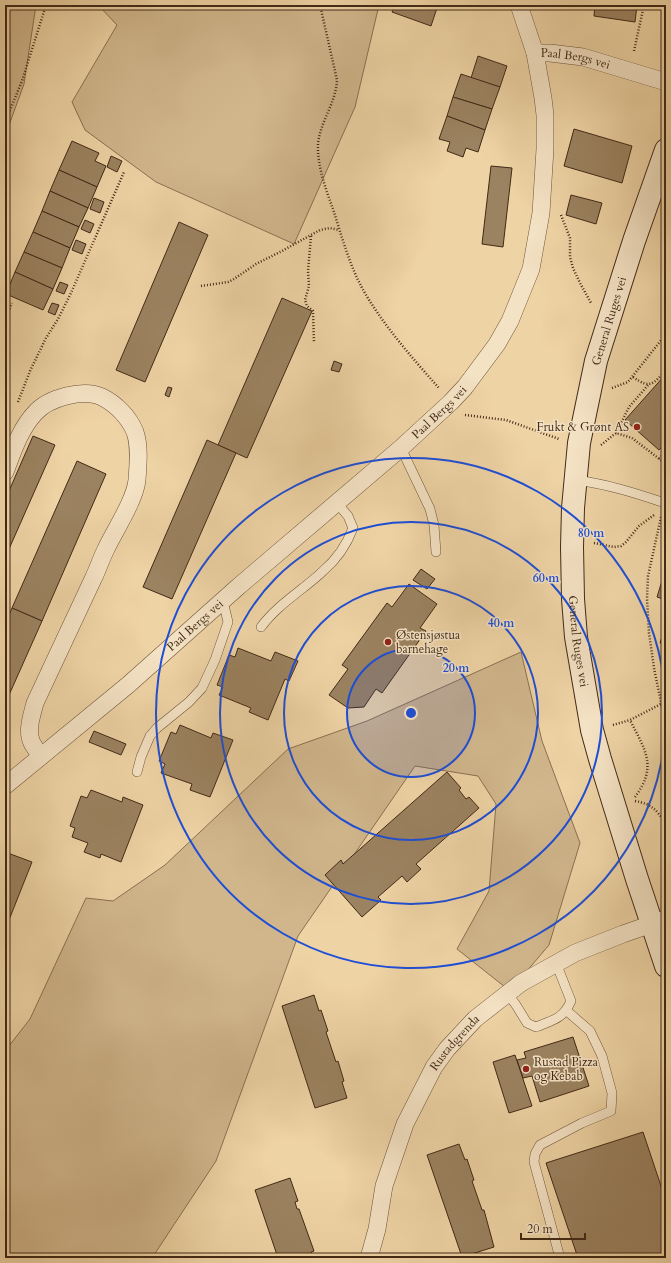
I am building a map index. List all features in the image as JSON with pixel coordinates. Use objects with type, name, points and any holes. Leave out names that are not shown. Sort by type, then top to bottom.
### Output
[{"type":"main road","name":"General Ruges vei","points":[[666,150],[634,241],[596,361],[579,443],[573,508],[573,599],[576,637],[592,730],[637,879],[659,921],[666,966]]},
{"type":"street","points":[[519,5],[534,52]]},
{"type":"street","name":"Paal Bergs vei","points":[[5,786],[128,685],[401,448],[465,387],[497,344],[510,321],[531,269],[541,213],[545,149],[545,115],[534,52],[583,57],[666,82]]},
{"type":"street","points":[[5,472],[23,428],[36,412],[51,401],[68,395],[85,394],[101,397],[116,407],[128,419],[135,433],[138,449],[137,482],[131,499],[105,550],[92,582],[35,703],[29,725],[30,736],[31,742],[41,756]]},
{"type":"street","name":"Rustadgrenda","points":[[369,1258],[377,1229],[384,1186],[405,1124],[434,1067],[446,1049],[475,1019],[521,982],[576,953],[616,936],[659,921]]},
{"type":"lane","points":[[401,448],[430,510],[434,525],[436,552]]},
{"type":"lane","points":[[575,480],[597,482],[621,488],[665,503]]},
{"type":"lane","points":[[261,627],[270,615],[324,571],[348,541],[353,528],[348,516],[337,503]]},
{"type":"lane","points":[[137,772],[141,757],[150,736],[157,728],[189,702],[202,688],[215,660],[228,622],[223,601]]},
{"type":"lane","points":[[507,993],[527,1023],[536,1027],[559,1017],[567,1011],[571,1001],[556,963]]},
{"type":"lane","points":[[560,1258],[534,1162],[535,1154],[540,1145],[549,1139],[611,1111],[612,1093],[602,1056],[590,1031],[567,1011]]},
{"type":"path","points":[[5,122],[22,81],[46,5]]},
{"type":"path","points":[[320,5],[337,80],[337,92],[320,133],[318,145],[324,184],[357,277],[371,303],[392,332],[442,392]]},
{"type":"path","points":[[634,51],[644,5]]},
{"type":"path","points":[[23,428],[14,419],[17,405],[30,371],[46,338],[58,319],[124,172]]},
{"type":"path","points":[[541,213],[561,215],[570,238],[570,257],[573,268],[592,304]]},
{"type":"path","points":[[201,286],[228,282],[256,264],[327,228],[334,228],[340,231]]},
{"type":"path","points":[[311,235],[308,271],[309,286],[305,300],[307,306],[314,311],[314,343]]},
{"type":"path","points":[[5,320],[12,303]]},
{"type":"path","points":[[611,388],[628,382],[666,334]]},
{"type":"path","points":[[633,377],[643,383],[649,384],[655,382],[666,370]]},
{"type":"path","points":[[661,376],[665,379]]},
{"type":"path","points":[[600,446],[616,432],[629,408],[649,384]]},
{"type":"path","points":[[460,410],[465,415],[506,420],[561,440]]},
{"type":"path","points":[[616,432],[632,438],[666,464]]},
{"type":"path","points":[[659,459],[666,451]]},
{"type":"path","points":[[594,543],[614,548],[621,546],[639,526],[665,503]]},
{"type":"path","points":[[665,503],[648,576],[647,599],[649,633],[666,727]]},
{"type":"path","points":[[612,725],[630,720],[661,704]]},
{"type":"path","points":[[630,720],[647,752],[648,767],[642,787],[632,801],[647,803],[658,812],[666,823]]},
{"type":"shaded area","points":[[5,5],[36,5],[24,84],[5,136]]},
{"type":"shaded area","points":[[98,5],[379,5],[355,107],[294,244],[156,182],[85,130],[72,102],[117,25]]},
{"type":"shaded area","points":[[521,652],[542,741],[580,843],[549,945],[510,991],[457,949],[489,891],[496,804],[478,776],[415,766],[298,936],[216,1161],[152,1258],[5,1258],[5,1051],[30,1019],[86,898],[113,901],[165,865],[288,749],[367,721]]},
{"type":"building","points":[[395,5],[438,5],[431,26],[392,12]]},
{"type":"building","points":[[595,5],[637,5],[635,22],[594,16]]},
{"type":"building","points":[[478,56],[507,66],[500,87],[471,78]]},
{"type":"building","points":[[461,74],[500,87],[492,109],[453,97]]},
{"type":"building","points":[[453,97],[492,109],[485,130],[447,116]]},
{"type":"building","points":[[447,116],[485,130],[478,152],[466,148],[463,157],[447,151],[450,142],[439,139]]},
{"type":"building","points":[[574,129],[632,146],[622,183],[564,166]]},
{"type":"building","points":[[72,141],[99,153],[95,161],[106,166],[97,187],[59,170]]},
{"type":"building","points":[[111,156],[122,161],[117,172],[107,167]]},
{"type":"building","points":[[491,166],[512,168],[503,247],[482,244]]},
{"type":"building","points":[[59,170],[97,187],[88,208],[50,191]]},
{"type":"building","points":[[50,191],[88,208],[79,227],[42,211]]},
{"type":"building","points":[[571,195],[602,203],[596,224],[566,215]]},
{"type":"building","points":[[94,198],[104,202],[100,213],[90,209]]},
{"type":"building","points":[[42,211],[79,227],[70,248],[33,232]]},
{"type":"building","points":[[85,220],[94,224],[90,233],[81,229]]},
{"type":"building","points":[[179,222],[208,235],[145,382],[116,370]]},
{"type":"building","points":[[33,232],[70,248],[62,268],[24,252]]},
{"type":"building","points":[[76,240],[86,244],[82,254],[72,250]]},
{"type":"building","points":[[24,252],[62,268],[53,289],[15,272]]},
{"type":"building","points":[[15,272],[53,289],[43,310],[6,294]]},
{"type":"building","points":[[60,282],[68,285],[64,294],[56,291]]},
{"type":"building","points":[[282,298],[312,311],[247,458],[218,445]]},
{"type":"building","points":[[52,303],[59,305],[55,315],[48,312]]},
{"type":"building","points":[[334,361],[342,364],[339,372],[331,370]]},
{"type":"building","points":[[665,375],[666,443],[659,450],[625,420]]},
{"type":"building","points":[[168,387],[172,388],[169,397],[165,395]]},
{"type":"building","points":[[33,436],[55,445],[5,558],[5,500]]},
{"type":"building","points":[[207,440],[236,453],[172,599],[143,587]]},
{"type":"building","points":[[77,461],[106,474],[42,621],[12,608]]},
{"type":"building","points":[[666,568],[666,600],[657,597]]},
{"type":"building","points":[[421,569],[435,579],[427,589],[413,580]]},
{"type":"building","points":[[409,584],[437,604],[420,628],[426,631],[382,693],[376,689],[364,707],[348,708],[329,695],[348,669],[342,665],[387,603],[392,607]]},
{"type":"building","points":[[12,608],[42,621],[5,704],[5,625]]},
{"type":"building","points":[[666,624],[666,645],[660,643]]},
{"type":"building","points":[[238,648],[271,661],[275,652],[298,661],[289,681],[285,679],[268,720],[249,712],[251,708],[219,695],[223,687],[217,685],[229,655],[235,657]]},
{"type":"building","points":[[180,725],[211,738],[213,733],[233,740],[210,797],[190,790],[192,784],[161,773],[165,764],[159,761],[171,732],[176,734]]},
{"type":"building","points":[[94,731],[126,744],[121,755],[89,742]]},
{"type":"building","points":[[447,772],[461,788],[459,790],[466,799],[469,797],[479,808],[416,864],[421,869],[407,882],[402,876],[378,897],[381,900],[362,917],[325,875],[341,860],[343,864]]},
{"type":"building","points":[[91,790],[122,802],[123,797],[143,805],[121,862],[101,854],[100,858],[84,852],[88,843],[72,837],[75,828],[70,826],[81,796],[87,798]]},
{"type":"building","points":[[5,852],[32,862],[5,930]]},
{"type":"building","points":[[314,995],[328,1031],[326,1032],[336,1062],[338,1061],[347,1098],[315,1108],[282,1006]]},
{"type":"building","points":[[573,1037],[589,1086],[540,1102],[532,1076],[523,1078],[517,1060],[526,1058],[524,1052]]},
{"type":"building","points":[[515,1055],[532,1106],[509,1113],[493,1062]]},
{"type":"building","points":[[643,1132],[666,1201],[666,1258],[578,1258],[546,1163]]},
{"type":"building","points":[[459,1144],[465,1160],[467,1159],[474,1180],[472,1181],[482,1210],[484,1210],[494,1247],[462,1257],[427,1155]]},
{"type":"building","points":[[290,1178],[298,1201],[295,1202],[297,1209],[299,1209],[314,1251],[311,1252],[313,1258],[278,1258],[255,1190]]},
{"type":"place","name":"Frukt & Grønt AS","points":[[637,427]]},
{"type":"place","name":"Østensjøstua barnehage","points":[[388,642]]},
{"type":"place","name":"Rustad Pizza og Kebab","points":[[526,1069]]}]
